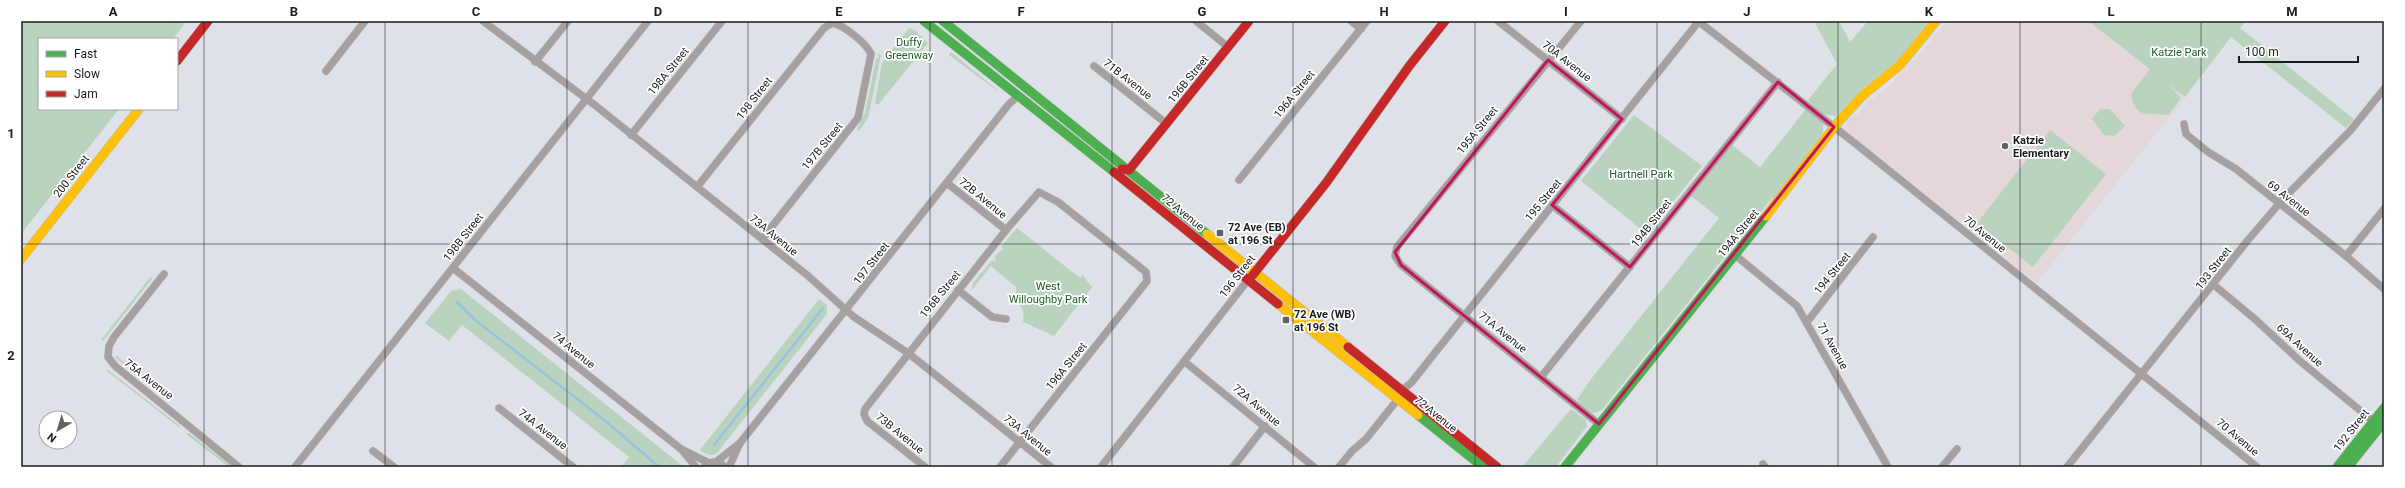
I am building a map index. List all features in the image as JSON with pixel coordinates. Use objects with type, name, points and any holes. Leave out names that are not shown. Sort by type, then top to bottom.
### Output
[{"type":"main road","points":[[178,60],[208,21]]},
{"type":"main road","name":"72 Avenue","points":[[924,21],[1342,354],[1358,362],[1497,467]]},
{"type":"main road","name":"72 Avenue","points":[[943,21],[1255,272],[1483,467]]},
{"type":"main road","name":"196B Street","points":[[1129,170],[1249,21]]},
{"type":"main road","name":"196 Street","points":[[1248,280],[1326,183],[1410,65],[1445,21]]},
{"type":"main road","name":"194A Street","points":[[1565,467],[1735,255],[1834,127],[1862,96],[1900,65],[1936,21]]},
{"type":"main road","points":[[1018,96],[1026,94],[1061,121],[1075,127]]},
{"type":"main road","name":"200 Street","points":[[21,259],[138,110]]},
{"type":"main road","points":[[1060,129],[1084,142],[1117,168],[1129,170]]},
{"type":"main road","name":"192 Street","points":[[2348,467],[2380,425],[2384,408]]},
{"type":"main road","name":"192 Street","points":[[2337,467],[2380,425]]},
{"type":"street","points":[[326,71],[365,21]]},
{"type":"street","name":"73A Avenue","points":[[483,21],[631,134],[762,239],[861,322],[908,353],[1051,467]]},
{"type":"street","points":[[535,62],[568,21]]},
{"type":"street","name":"198B Street","points":[[295,467],[648,21]]},
{"type":"street","name":"198A Street","points":[[631,134],[722,21]]},
{"type":"street","points":[[1196,21],[1228,47]]},
{"type":"street","points":[[1351,21],[1361,29]]},
{"type":"street","name":"196A Street","points":[[1239,180],[1367,21]]},
{"type":"street","name":"70A Avenue","points":[[1498,21],[1622,119]]},
{"type":"street","name":"195A Street","points":[[1395,256],[1397,247],[1581,21]]},
{"type":"street","name":"70 Avenue","points":[[1699,21],[1778,82],[2257,467]]},
{"type":"street","name":"195 Street","points":[[1339,467],[1352,451],[1366,439],[1699,21]]},
{"type":"street","name":"198 Street","points":[[697,187],[821,32],[830,24],[841,26],[866,47],[871,54]]},
{"type":"street","name":"197B Street","points":[[762,239],[858,118],[871,54]]},
{"type":"street","name":"71B Avenue","points":[[1094,66],[1167,124]]},
{"type":"street","name":"194B Street","points":[[1541,377],[1778,82]]},
{"type":"street","name":"193 Street","points":[[2067,467],[2279,204],[2350,131],[2384,89]]},
{"type":"street","name":"197 Street","points":[[729,467],[740,443],[1008,106],[1018,96]]},
{"type":"street","name":"69 Avenue","points":[[2184,124],[2186,134],[2208,152],[2236,169],[2346,256],[2384,289]]},
{"type":"street","name":"72B Avenue","points":[[947,183],[1006,230]]},
{"type":"street","name":"196B Street","points":[[864,414],[867,405],[1006,230],[1039,192],[1058,202],[1146,272],[1148,278]]},
{"type":"street","points":[[1552,205],[1630,267]]},
{"type":"street","points":[[2346,256],[2384,209]]},
{"type":"street","name":"194 Street","points":[[1807,322],[1873,238]]},
{"type":"street","name":"71 Avenue","points":[[1735,255],[1793,301],[1807,322],[1888,467]]},
{"type":"street","name":"71A Avenue","points":[[1395,256],[1401,265],[1599,424]]},
{"type":"street","name":"74 Avenue","points":[[453,268],[681,449],[710,464],[725,467]]},
{"type":"street","name":"75A Avenue","points":[[164,274],[114,337],[109,346],[108,357],[115,366],[239,467]]},
{"type":"street","name":"196A Street","points":[[1000,467],[1146,283],[1148,278]]},
{"type":"street","name":"196 Street","points":[[1102,467],[1248,280]]},
{"type":"street","name":"69A Avenue","points":[[2214,285],[2252,316],[2301,362],[2380,425]]},
{"type":"street","points":[[958,290],[992,317],[1006,319]]},
{"type":"street","name":"72A Avenue","points":[[1185,362],[1314,467]]},
{"type":"street","name":"74A Avenue","points":[[499,408],[574,467]]},
{"type":"street","name":"73B Avenue","points":[[864,414],[872,425],[925,467]]},
{"type":"street","points":[[1233,467],[1265,426]]},
{"type":"street","name":"197 Street","points":[[710,464],[740,443]]},
{"type":"street","name":"74 Avenue","points":[[681,449],[696,467]]},
{"type":"street","points":[[1942,467],[1957,449]]},
{"type":"street","points":[[373,451],[394,467]]},
{"type":"highlighted area","points":[[1548,60],[1622,119],[1552,205],[1630,267],[1778,82],[1834,127],[1599,424],[1401,265],[1395,252]]},
{"type":"shaded area","name":"Katzie Elementary","points":[[1947,21],[2088,21],[2185,97],[2037,283],[1846,130],[1846,123],[1851,117],[1856,116],[1871,100],[1892,84],[1912,61],[1917,59]]},
{"type":"green space","points":[[21,21],[182,21],[184,25],[174,38],[38,38],[38,110],[118,110],[21,234]]},
{"type":"green space","points":[[1814,21],[1839,21],[1850,42],[1868,21],[1929,21],[1897,61],[1862,89],[1837,115],[1833,116],[1821,112],[1808,100],[1837,64]]},
{"type":"green space","name":"Katzie Park","points":[[2088,21],[2246,21],[2240,28],[2354,119],[2346,128],[2231,37],[2185,97],[2168,84],[2181,98],[2168,115],[2143,113],[2136,108],[2131,94],[2150,69]]},
{"type":"green space","name":"Duffy Greenway","points":[[909,28],[916,31],[928,43],[878,105],[875,103],[882,63]]},
{"type":"green space","points":[[951,52],[995,88],[999,92],[949,55]]},
{"type":"green space","points":[[877,54],[881,55],[868,118],[859,131],[857,129],[865,113],[876,59],[879,57]]},
{"type":"green space","points":[[1806,109],[1823,122],[1823,133],[1777,196],[1771,199],[1602,410],[1594,413],[1589,412],[1577,400],[1588,383],[1719,218],[1691,196],[1732,145],[1760,167]]},
{"type":"green space","points":[[2100,109],[2110,109],[2125,126],[2114,136],[2104,135],[2092,119]]},
{"type":"green space","name":"Hartnell Park","points":[[1634,115],[1702,166],[1647,234],[1581,181]]},
{"type":"green space","points":[[2050,130],[2106,174],[2033,267],[1977,223]]},
{"type":"green space","name":"West Willoughby Park","points":[[1017,228],[1080,278],[1083,275],[1090,285],[1093,286],[1054,336],[1023,322],[1024,316],[1021,307],[1015,301],[1011,302],[1016,294],[1016,287],[991,266],[971,291],[973,283],[992,260],[994,262],[996,259],[994,257],[1003,249],[1001,247]]},
{"type":"green space","points":[[151,276],[152,279],[103,341],[101,340]]},
{"type":"green space","points":[[461,289],[684,467],[621,467],[629,457],[462,325],[449,341],[425,323],[451,291]]},
{"type":"green space","points":[[819,299],[827,305],[827,314],[717,453],[710,455],[700,450]]},
{"type":"green space","points":[[117,355],[121,360],[166,395],[163,396],[118,360],[115,357]]},
{"type":"green space","points":[[107,369],[180,426],[180,428],[107,371]]},
{"type":"green space","points":[[1571,409],[1585,419],[1587,426],[1556,467],[1522,467]]},
{"type":"green space","points":[[189,433],[233,467],[229,467],[186,434]]},
{"type":"waterway","points":[[457,302],[475,320],[602,418],[659,467]]},
{"type":"waterway","points":[[714,445],[823,308]]},
{"type":"traffic: fast","points":[[924,21],[1114,172]]},
{"type":"traffic: fast","points":[[943,21],[1207,234]]},
{"type":"traffic: fast","points":[[1565,467],[1766,216]]},
{"type":"traffic: fast","points":[[2337,467],[2384,408]]},
{"type":"traffic: fast","points":[[1418,415],[1483,467]]},
{"type":"traffic: fast","points":[[2348,467],[2384,422]]},
{"type":"traffic: slow","points":[[1766,216],[1839,121],[1862,96],[1900,65],[1936,21]]},
{"type":"traffic: slow","points":[[21,259],[138,110]]},
{"type":"traffic: slow","points":[[1207,234],[1348,347]]},
{"type":"traffic: slow","points":[[1278,304],[1418,415]]},
{"type":"traffic: jam","points":[[178,60],[208,21]]},
{"type":"traffic: jam","points":[[1122,169],[1129,170],[1249,21]]},
{"type":"traffic: jam","points":[[1252,276],[1326,183],[1410,65],[1445,21]]},
{"type":"traffic: jam","points":[[1114,172],[1278,304]]},
{"type":"traffic: jam","points":[[1348,347],[1497,467]]},
{"type":"place","name":"Katzie Elementary","points":[[2005,146]]},
{"type":"place","name":"72 Ave (EB) at 196 St","points":[[1220,233]]},
{"type":"place","name":"72 Ave (WB) at 196 St","points":[[1286,320]]}]
